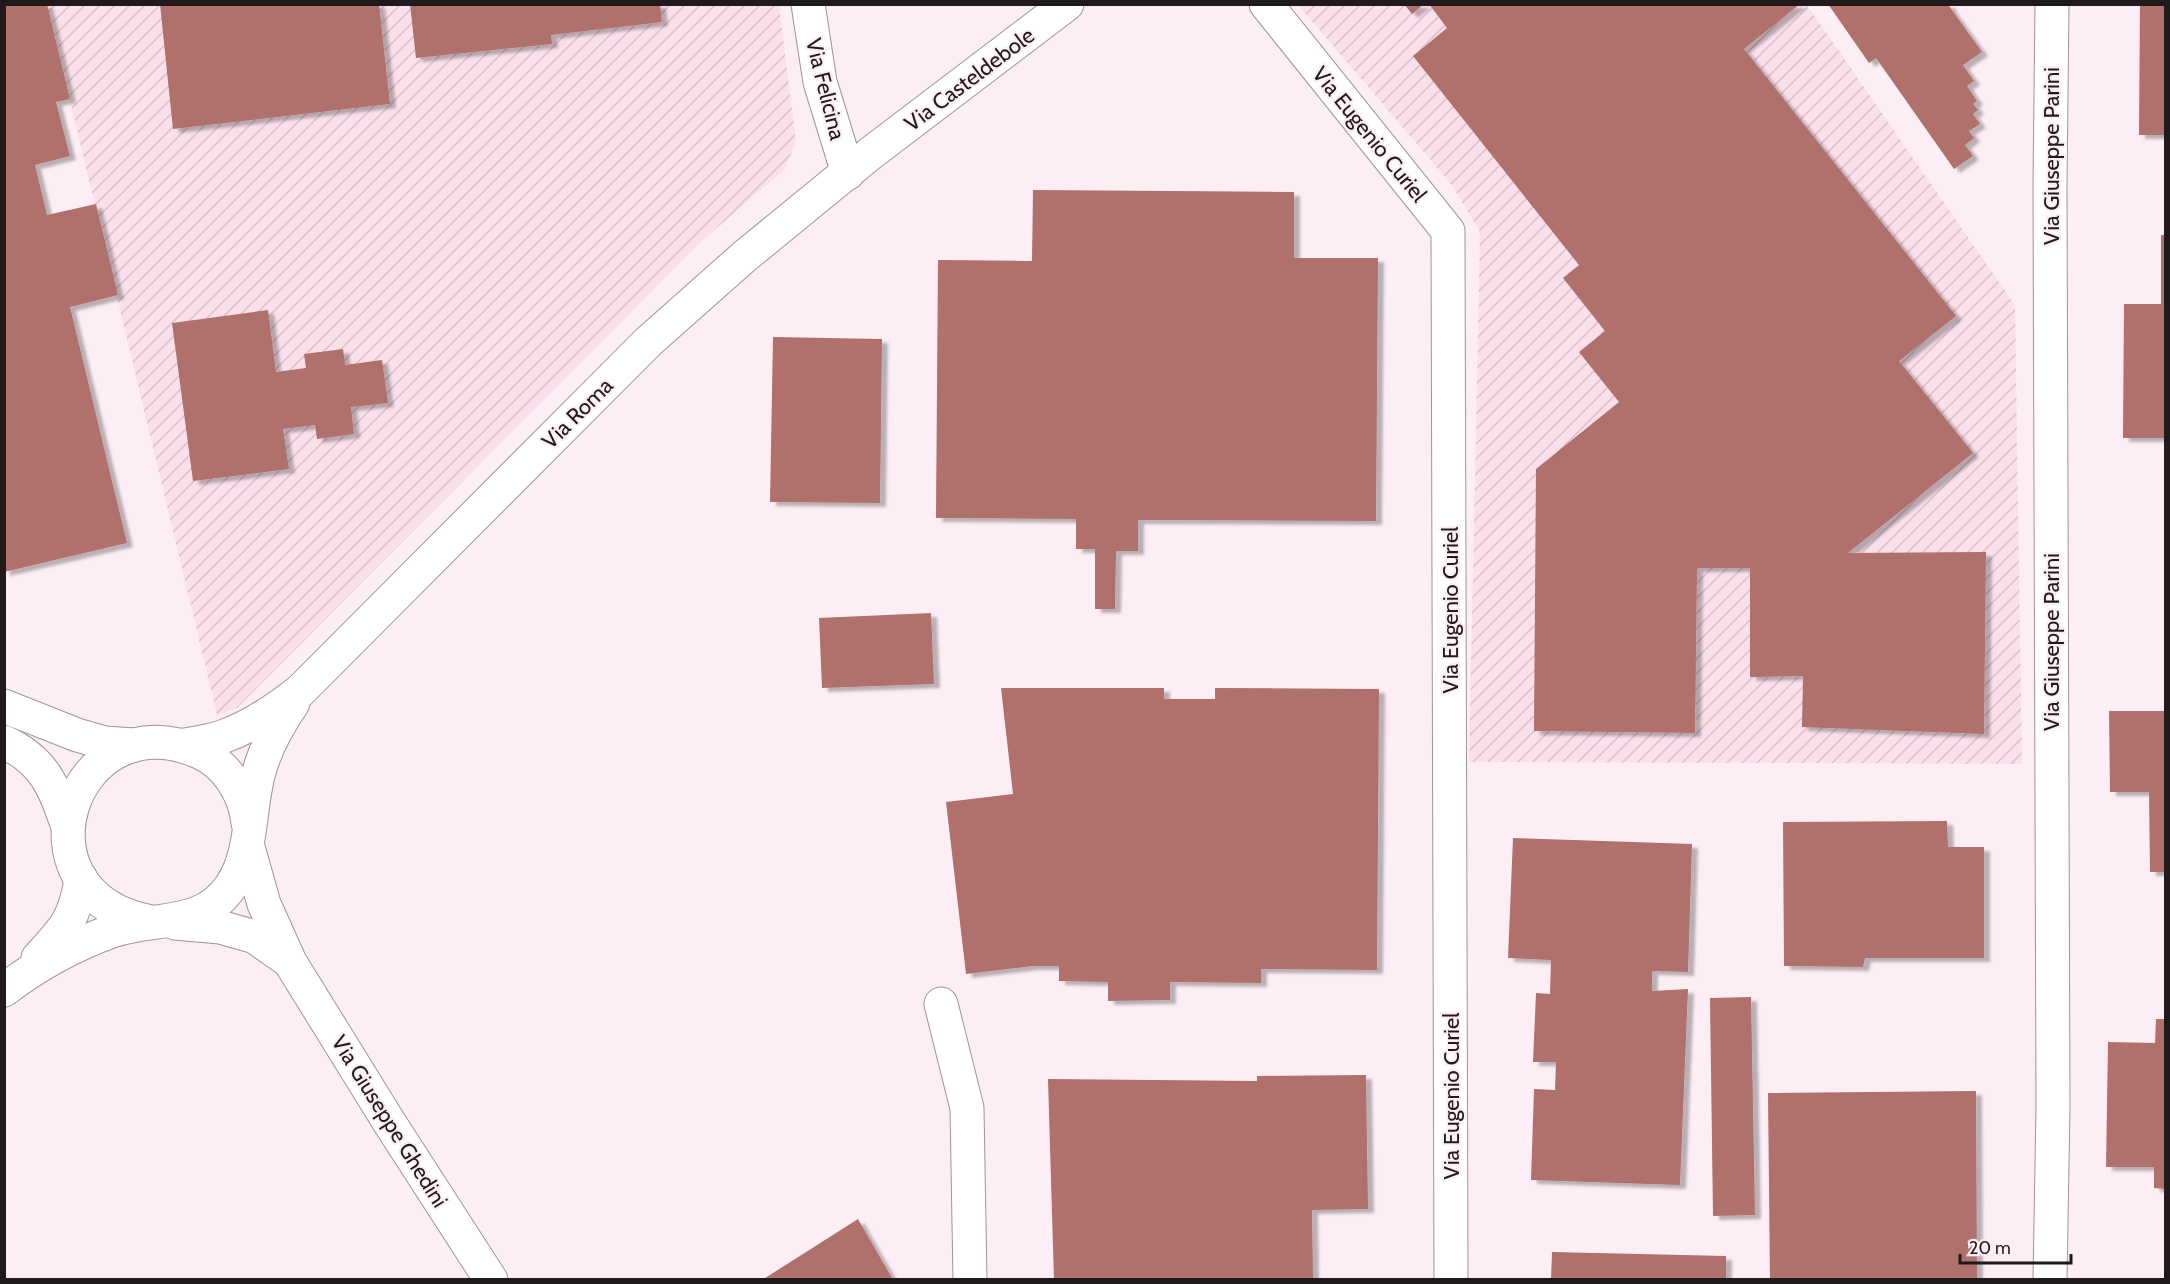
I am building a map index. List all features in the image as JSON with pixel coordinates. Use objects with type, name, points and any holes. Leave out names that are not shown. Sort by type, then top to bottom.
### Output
[{"type":"street","name":"Via Felicina","points":[[808,4],[820,82],[859,163]]},
{"type":"street","name":"Via Casteldebole","points":[[859,163],[1067,4]]},
{"type":"street","name":"Via Eugenio Curiel","points":[[1266,4],[1448,231],[1451,1280]]},
{"type":"street","name":"Via Giuseppe Parini","points":[[2050,1280],[2053,1107],[2050,186],[2052,4]]},
{"type":"street","name":"Via Roma","points":[[184,745],[221,738],[250,725],[279,708],[300,691],[648,342],[745,256],[859,163]]},
{"type":"street","name":"Via Roma","points":[[12,985],[63,951],[113,930],[187,918],[214,904],[231,887],[243,864],[256,783],[264,753],[300,691]]},
{"type":"street","points":[[4,706],[77,735],[105,743],[133,745]]},
{"type":"street","points":[[4,742],[18,748],[34,760],[47,776],[68,827]]},
{"type":"street","name":"Via Roma","points":[[160,922],[119,914],[93,895],[81,879],[69,848],[68,827],[71,807],[90,772],[111,755],[133,745],[169,742],[184,745],[204,754],[226,772],[240,794],[247,812],[248,838]]},
{"type":"street","name":"Via Giuseppe Ghedini","points":[[248,838],[264,904],[290,962],[490,1280]]},
{"type":"street","name":"Via Roma","points":[[12,985],[66,927],[77,903],[81,879]]},
{"type":"street","name":"Via Giuseppe Ghedini","points":[[160,922],[220,927],[255,937],[290,962]]},
{"type":"street","points":[[940,1004],[967,1108],[970,1280]]},
{"type":"shaded area","points":[[47,5],[779,5],[796,142],[784,170],[705,238],[237,708],[217,715]]},
{"type":"shaded area","points":[[1298,5],[1807,5],[2015,305],[2022,764],[1469,762],[1480,232],[1451,184]]},
{"type":"building","points":[[4,4],[47,4],[70,99],[56,102],[70,156],[35,165],[47,215],[96,204],[118,295],[70,307],[127,543],[4,572]]},
{"type":"building","points":[[160,4],[379,4],[390,104],[173,129]]},
{"type":"building","points":[[410,4],[660,4],[662,22],[551,35],[552,44],[416,58]]},
{"type":"building","points":[[1404,4],[1424,4],[1412,14]]},
{"type":"building","points":[[1429,4],[1800,4],[1744,49],[1956,316],[1899,361],[1973,453],[1848,553],[1986,552],[1984,734],[1802,727],[1803,676],[1750,677],[1750,568],[1697,568],[1695,733],[1534,731],[1536,469],[1619,402],[1579,352],[1605,331],[1563,278],[1579,265],[1413,56],[1447,28]]},
{"type":"building","points":[[1828,4],[1952,4],[1949,6],[1982,52],[1963,65],[1974,81],[1967,86],[1977,101],[1973,104],[1978,110],[1973,114],[1980,124],[1969,131],[1974,138],[1965,145],[1973,156],[1954,169],[1876,58],[1869,63]]},
{"type":"building","points":[[2140,4],[2166,4],[2166,135],[2139,135]]},
{"type":"building","points":[[1033,190],[1294,192],[1294,258],[1378,258],[1376,521],[1138,520],[1138,551],[1116,551],[1115,609],[1095,609],[1095,549],[1076,549],[1076,519],[936,518],[938,260],[1032,261]]},
{"type":"building","points":[[2161,235],[2166,235],[2166,438],[2123,438],[2124,304],[2161,304]]},
{"type":"building","points":[[268,310],[276,372],[306,368],[304,354],[343,349],[345,365],[382,360],[388,403],[351,407],[354,434],[317,439],[315,425],[283,429],[289,469],[193,481],[172,323]]},
{"type":"building","points":[[773,337],[882,339],[880,503],[770,502]]},
{"type":"building","points":[[931,613],[934,684],[822,688],[819,618]]},
{"type":"building","points":[[1001,688],[1164,688],[1164,699],[1215,699],[1215,688],[1379,689],[1377,970],[1261,969],[1261,983],[1170,982],[1170,1000],[1108,1001],[1108,982],[1059,981],[1059,966],[1033,966],[966,974],[946,802],[1013,794]]},
{"type":"building","points":[[2109,711],[2166,711],[2166,872],[2150,872],[2149,792],[2110,792]]},
{"type":"building","points":[[1947,821],[1948,847],[1984,847],[1984,958],[1865,958],[1863,967],[1784,966],[1783,822]]},
{"type":"building","points":[[1513,838],[1692,844],[1688,972],[1652,971],[1652,991],[1688,989],[1680,1185],[1531,1180],[1534,1089],[1555,1090],[1556,1062],[1533,1062],[1536,993],[1550,994],[1551,960],[1508,958]]},
{"type":"building","points":[[1751,997],[1755,1215],[1713,1216],[1710,998]]},
{"type":"building","points":[[2156,1019],[2166,1019],[2166,1189],[2154,1188],[2154,1167],[2106,1167],[2108,1042],[2155,1043]]},
{"type":"building","points":[[1366,1075],[1368,1209],[1312,1210],[1313,1280],[1054,1280],[1048,1079],[1257,1081],[1257,1076]]},
{"type":"building","points":[[1976,1091],[1977,1280],[1770,1280],[1768,1093]]},
{"type":"building","points":[[858,1219],[893,1280],[762,1280]]},
{"type":"building","points":[[1552,1252],[1726,1256],[1726,1280],[1551,1280]]}]
